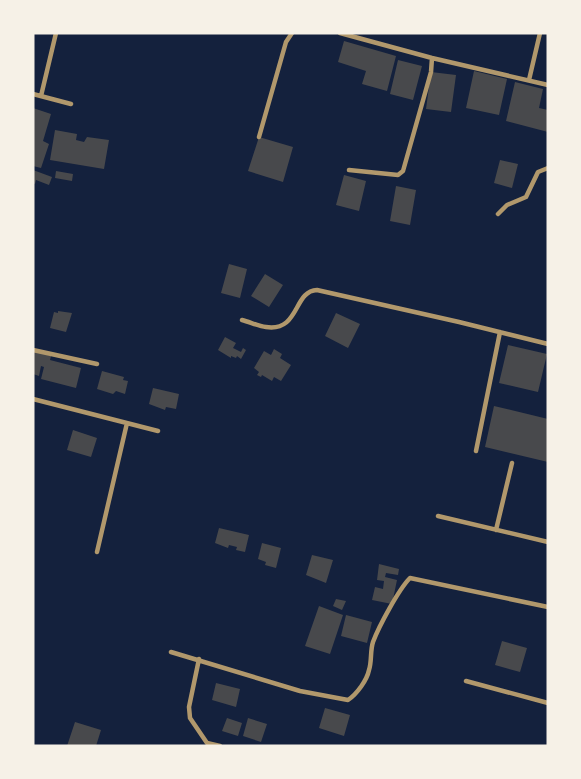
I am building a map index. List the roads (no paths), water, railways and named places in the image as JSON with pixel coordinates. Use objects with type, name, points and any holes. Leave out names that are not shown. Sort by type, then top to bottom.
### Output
[{"type":"street","points":[[41,96],[56,33]]},
{"type":"street","points":[[259,137],[286,42],[292,33]]},
{"type":"street","points":[[340,33],[432,58],[548,85]]},
{"type":"street","points":[[529,80],[540,33]]},
{"type":"street","points":[[349,170],[398,175],[403,171],[431,72],[432,58]]},
{"type":"street","points":[[33,94],[71,104]]},
{"type":"street","points":[[498,214],[507,205],[528,196],[538,172],[548,168]]},
{"type":"street","points":[[242,320],[265,327],[282,325],[295,314],[306,293],[310,290],[317,290],[548,344]]},
{"type":"street","points":[[477,451],[500,332]]},
{"type":"street","points":[[33,350],[98,363]]},
{"type":"street","points":[[33,399],[158,431]]},
{"type":"street","points":[[97,552],[127,423]]},
{"type":"street","points":[[496,530],[512,463]]},
{"type":"street","points":[[438,516],[548,542]]},
{"type":"street","points":[[171,652],[300,691],[348,700],[355,695],[369,672],[372,644],[403,585],[410,578],[548,607]]},
{"type":"street","points":[[199,659],[189,707],[190,718],[207,742],[220,746]]},
{"type":"street","points":[[466,681],[548,703]]}]
